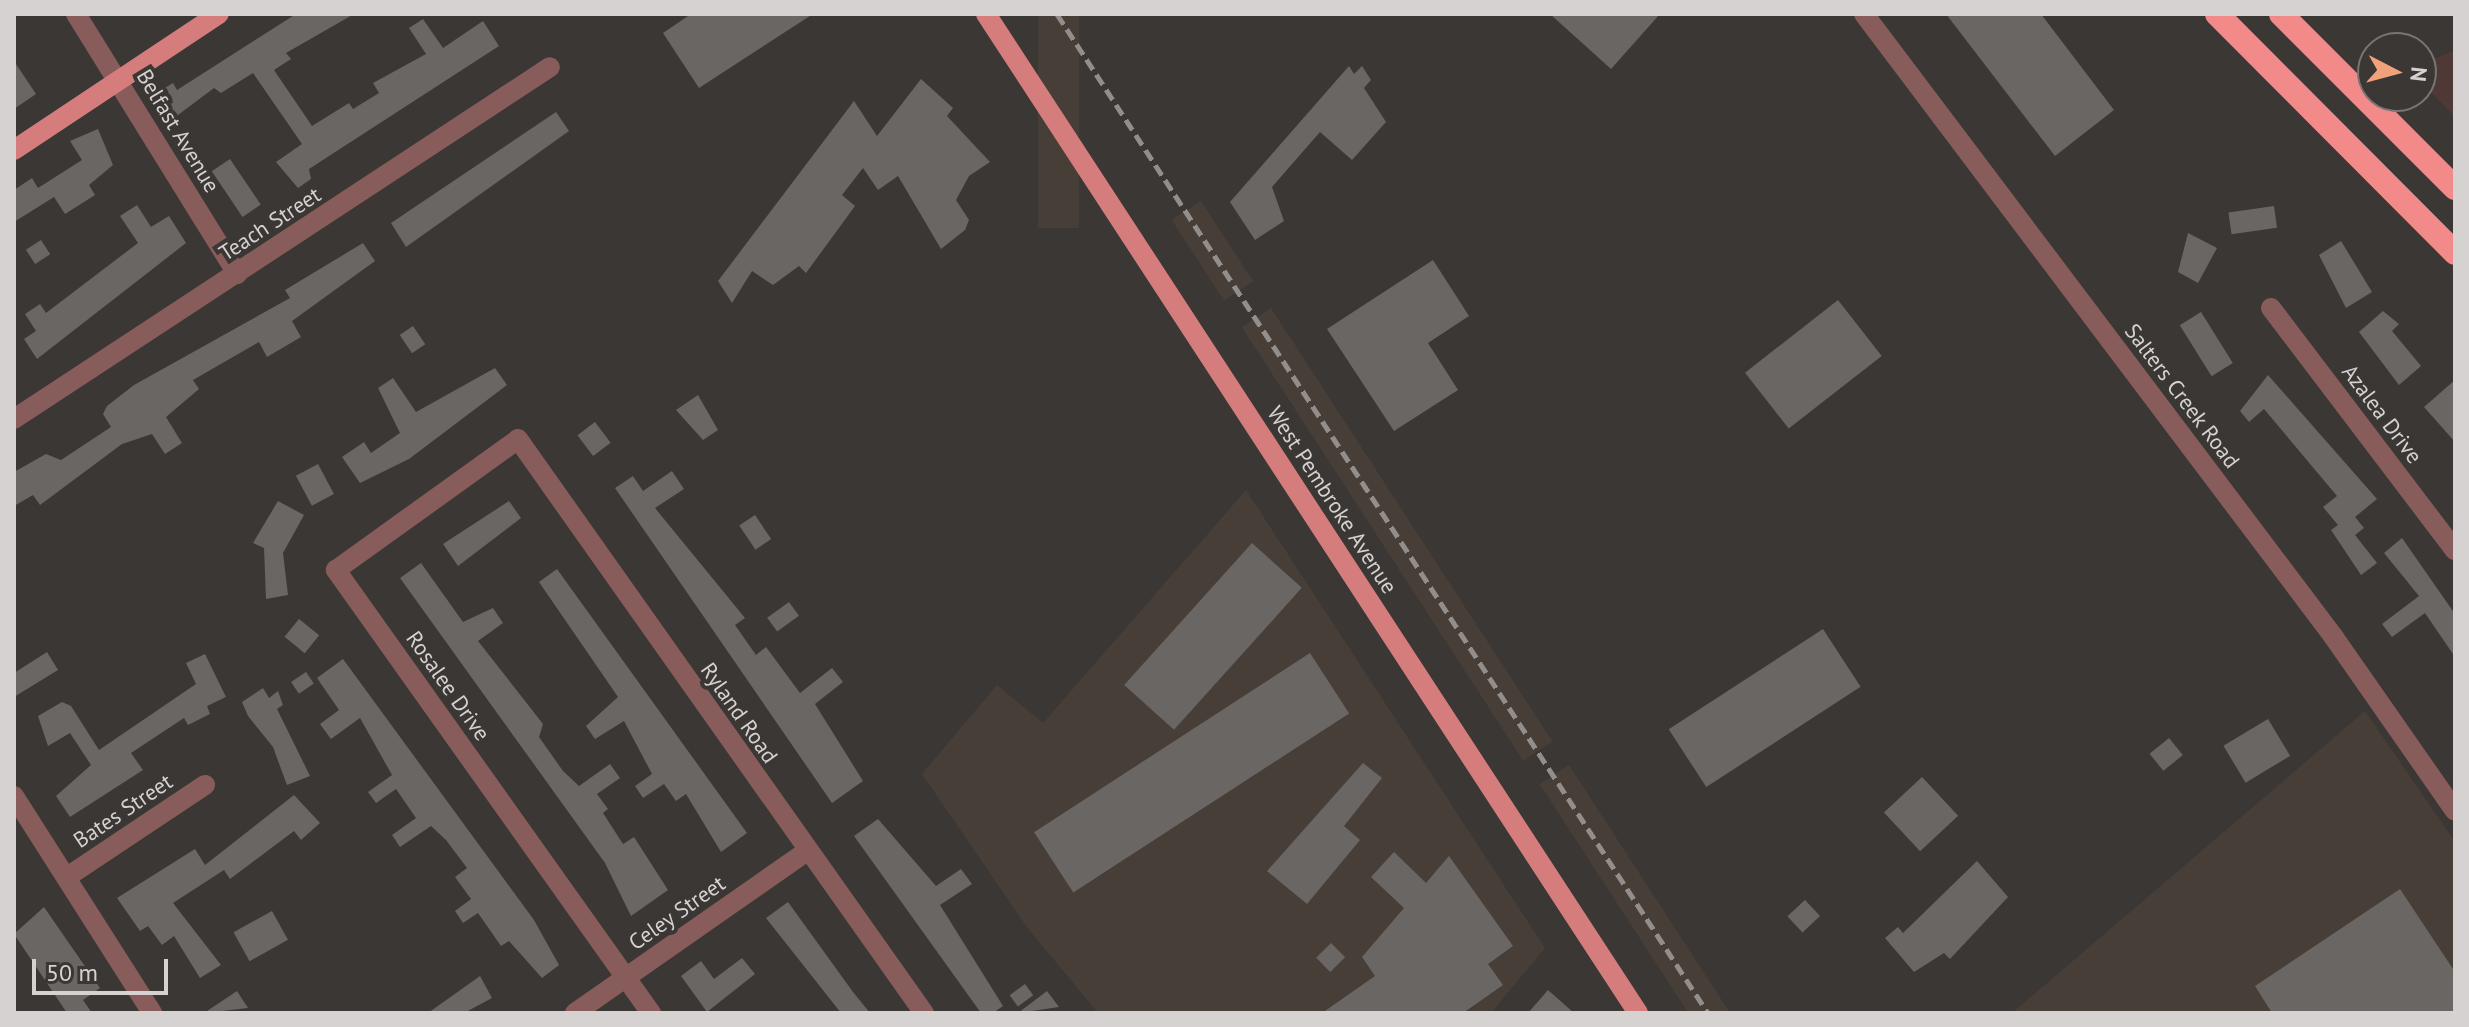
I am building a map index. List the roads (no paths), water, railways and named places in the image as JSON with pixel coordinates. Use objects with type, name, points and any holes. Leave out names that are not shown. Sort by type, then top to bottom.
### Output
[{"type":"highway","points":[[2217,14],[2455,253]]},
{"type":"highway","points":[[2281,14],[2312,50],[2455,188]]},
{"type":"highway","points":[[2297,14],[2312,50]]},
{"type":"main road","points":[[14,150],[219,14]]},
{"type":"main road","name":"West Pembroke Avenue","points":[[986,14],[1638,1013]]},
{"type":"street","name":"Belfast Avenue","points":[[76,14],[237,274]]},
{"type":"street","name":"Salters Creek Road","points":[[1864,14],[2333,636],[2455,811]]},
{"type":"street","name":"Teach Street","points":[[14,419],[550,67]]},
{"type":"street","name":"Azalea Drive","points":[[2271,308],[2455,550]]},
{"type":"street","name":"Ryland Road","points":[[518,439],[806,852],[924,1013]]},
{"type":"street","name":"Rosalee Drive","points":[[518,439],[336,570],[651,1013]]},
{"type":"street","name":"Bates Street","points":[[67,877],[205,785]]},
{"type":"street","points":[[14,796],[152,1013]]},
{"type":"street","name":"Celey Street","points":[[575,1013],[806,852]]},
{"type":"railway","points":[[1057,14],[1708,1013]]}]
